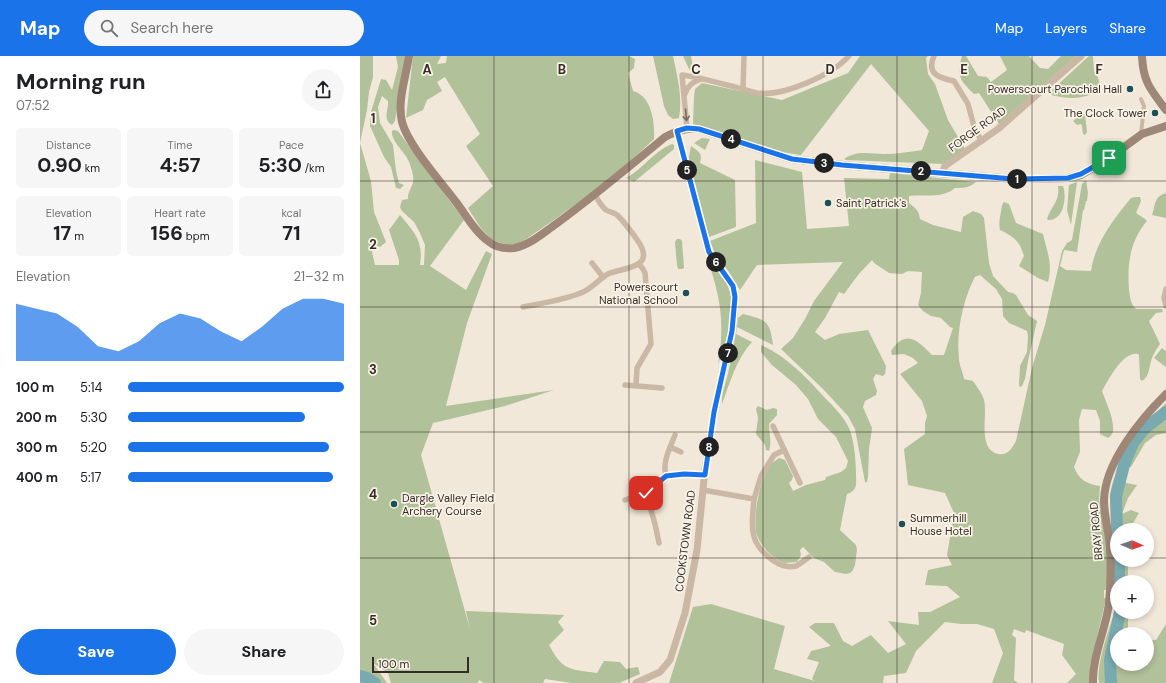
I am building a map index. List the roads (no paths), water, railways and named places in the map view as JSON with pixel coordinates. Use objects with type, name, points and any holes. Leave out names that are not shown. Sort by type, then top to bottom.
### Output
[{"type":"main road","points":[[408,56],[402,97],[402,123],[423,159],[484,239],[503,248],[514,248],[526,244],[595,195],[665,137],[687,128],[699,129],[792,159],[842,165],[1014,179],[1068,178],[1081,174],[1109,158],[1142,134],[1166,126]]},
{"type":"main road","points":[[1142,56],[1144,77],[1154,95],[1165,108]]},
{"type":"main road","name":"BRAY ROAD","points":[[1093,683],[1095,667],[1109,604],[1110,548],[1104,500],[1107,482],[1111,470],[1132,433],[1166,394]]},
{"type":"street","points":[[743,89],[744,56]]},
{"type":"street","points":[[687,128],[682,75],[758,93],[775,92],[798,86],[825,75],[836,68],[849,56]]},
{"type":"street","points":[[934,56],[931,68],[934,73],[942,79],[954,81],[968,104],[975,130],[982,141]]},
{"type":"street","name":"FORGE ROAD","points":[[942,173],[945,166],[982,141],[1017,113],[1081,56]]},
{"type":"street","points":[[684,97],[688,88],[694,81],[704,79]]},
{"type":"street","points":[[1140,99],[1144,106],[1142,134]]},
{"type":"street","name":"COOKSTOWN ROAD","points":[[636,683],[660,672],[670,660],[688,602],[697,550],[703,490],[714,412],[732,331],[735,297],[733,286],[709,252],[677,131]]},
{"type":"street","points":[[523,307],[579,293],[613,272],[635,267],[639,264],[643,256],[641,246],[619,217],[604,208],[595,195]]},
{"type":"street","points":[[592,263],[603,277]]},
{"type":"street","points":[[636,385],[637,368],[651,344],[644,273],[639,264]]},
{"type":"street","points":[[1166,289],[1164,298],[1166,306]]},
{"type":"street","points":[[626,384],[662,388]]},
{"type":"street","points":[[773,426],[800,482]]},
{"type":"street","points":[[666,476],[664,468],[675,435]]},
{"type":"street","points":[[670,447],[681,452]]},
{"type":"street","points":[[784,450],[774,455],[760,476],[754,499],[753,525],[756,542],[767,556],[784,566],[796,566],[809,557]]},
{"type":"street","points":[[625,500],[646,493],[666,476],[684,474],[705,475]]},
{"type":"street","points":[[703,490],[754,499]]},
{"type":"street","points":[[646,493],[659,544]]},
{"type":"waterway","points":[[1117,523],[1116,496],[1124,465],[1133,443],[1144,429],[1166,412]]},
{"type":"waterway","points":[[1119,567],[1119,575]]},
{"type":"waterway","points":[[1111,683],[1110,660],[1119,619]]},
{"type":"waterway","points":[[360,676],[375,683]]},
{"type":"place","name":"Powerscourt Parochial Hall","points":[[1130,89]]},
{"type":"place","name":"The Clock Tower","points":[[1155,113]]},
{"type":"place","name":"Saint Patrick's","points":[[828,203]]},
{"type":"place","name":"Powerscourt National School","points":[[686,293]]},
{"type":"place","name":"Dargle Valley Field Archery Course","points":[[394,504]]},
{"type":"place","name":"Summerhill House Hotel","points":[[902,524]]}]
